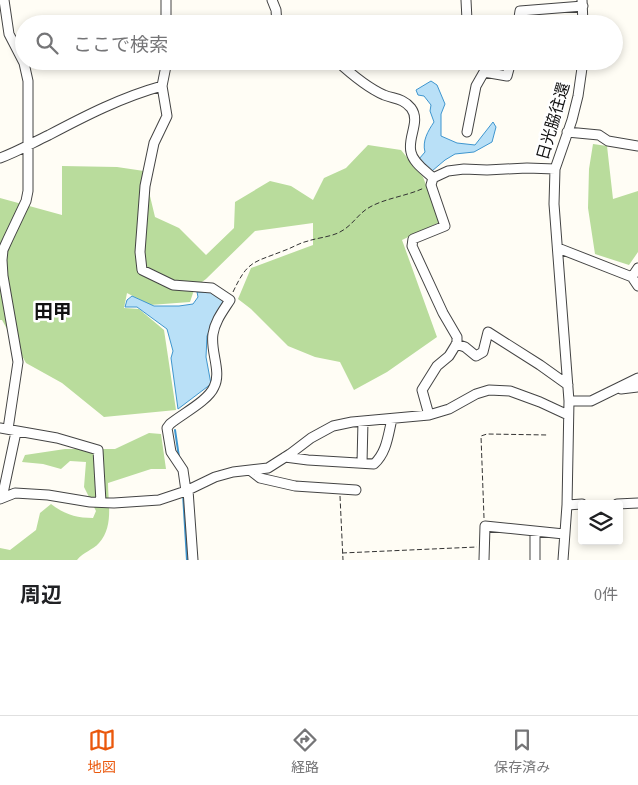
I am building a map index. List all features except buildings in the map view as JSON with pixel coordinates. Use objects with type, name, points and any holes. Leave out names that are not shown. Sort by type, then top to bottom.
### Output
[{"type":"street","points":[[4,0],[4,34],[15,50]]},
{"type":"street","points":[[166,0],[166,15]]},
{"type":"street","points":[[272,0],[276,15]]},
{"type":"street","points":[[466,0],[468,15]]},
{"type":"street","points":[[519,15],[520,11],[582,3]]},
{"type":"street","points":[[26,70],[28,81],[27,196],[3,250],[2,260],[18,362],[8,430],[1,499],[15,493],[101,502],[159,500],[233,472],[268,468],[311,438],[333,426],[363,421],[429,415],[449,410],[476,394],[489,390],[510,392],[540,402],[568,415]]},
{"type":"street","points":[[165,70],[162,86],[167,116],[154,143],[145,186],[141,243],[142,270],[173,285],[212,288],[230,300],[219,318],[213,334],[212,347],[217,373],[215,386],[204,399],[167,428],[173,457],[183,470],[187,490],[193,560]]},
{"type":"street","points":[[347,70],[384,95],[406,103],[412,110],[414,120],[411,153],[415,161],[432,181],[445,226],[414,239],[412,246],[443,313],[457,337],[456,344],[448,356],[437,366],[422,390],[429,415]]},
{"type":"street","points":[[467,132],[476,86],[484,72],[507,76],[509,70]]},
{"type":"street","name":"日光脇往還","points":[[563,560],[567,505],[569,400],[554,204],[555,169],[578,96],[582,70]]},
{"type":"street","points":[[0,158],[15,153],[27,145],[137,93],[162,86]]},
{"type":"street","points":[[567,132],[599,135],[608,141],[638,146]]},
{"type":"street","points":[[432,181],[448,170],[555,169]]},
{"type":"street","points":[[558,248],[632,278],[638,286]]},
{"type":"street","points":[[632,278],[638,268]]},
{"type":"street","points":[[456,344],[465,347],[476,356],[483,352],[488,332],[540,364],[568,385]]},
{"type":"street","points":[[569,400],[591,401],[638,378]]},
{"type":"street","points":[[600,397],[622,389],[638,387]]},
{"type":"street","points":[[286,457],[374,464],[380,458],[386,446],[392,419]]},
{"type":"street","points":[[362,463],[363,421]]},
{"type":"street","points":[[8,430],[57,438],[98,450],[101,502]]},
{"type":"street","points":[[251,471],[260,478],[295,486],[356,490]]},
{"type":"street","points":[[623,504],[638,503]]},
{"type":"street","points":[[567,505],[578,504]]},
{"type":"street","points":[[484,560],[484,526],[564,534]]},
{"type":"street","points":[[535,532],[535,560]]},
{"type":"path","points":[[230,300],[241,275],[253,262],[284,251],[302,242],[336,234],[350,226],[362,212],[371,206],[411,194],[432,181]]},
{"type":"path","points":[[484,526],[481,436],[487,434],[548,435]]},
{"type":"path","points":[[340,490],[343,560]]},
{"type":"path","points":[[342,553],[485,547]]},
{"type":"green space","points":[[593,144],[607,146],[613,199],[638,191],[638,252],[629,265],[595,254],[588,208],[589,169]]},
{"type":"green space","points":[[368,145],[401,150],[423,177],[440,222],[402,240],[437,337],[387,372],[354,390],[340,362],[315,357],[288,346],[251,309],[238,299],[251,268],[313,245],[313,223],[255,231],[206,279],[195,287],[190,302],[150,305],[127,293],[124,308],[139,309],[164,330],[176,410],[104,417],[62,383],[26,363],[2,320],[0,320],[0,198],[62,215],[62,166],[117,167],[144,171],[155,217],[179,228],[206,255],[234,228],[235,202],[270,181],[291,186],[313,200],[324,178],[346,168]]},
{"type":"green space","points":[[149,433],[161,434],[166,469],[151,469],[108,483],[107,529],[97,545],[77,560],[0,560],[0,548],[10,550],[36,530],[40,513],[51,504],[70,515],[81,517],[93,518],[96,511],[84,487],[86,462],[70,461],[61,469],[43,464],[22,462],[25,455],[65,449],[115,449]]},
{"type":"water","points":[[431,81],[437,85],[445,104],[441,114],[441,136],[457,143],[475,145],[493,122],[496,127],[492,142],[474,152],[455,154],[432,171],[419,159],[425,152],[425,140],[434,122],[430,111],[431,105],[424,96],[418,95],[416,90]]},
{"type":"water","points":[[197,292],[211,292],[224,300],[207,336],[206,357],[211,384],[178,409],[171,358],[173,351],[167,329],[137,307],[125,307],[127,300],[132,296],[154,306],[193,304],[198,297]]},
{"type":"waterway","points":[[175,430],[179,457]]},
{"type":"waterway","points":[[183,494],[187,560]]},
{"type":"district","name":"田甲","points":[[53,311]]}]
